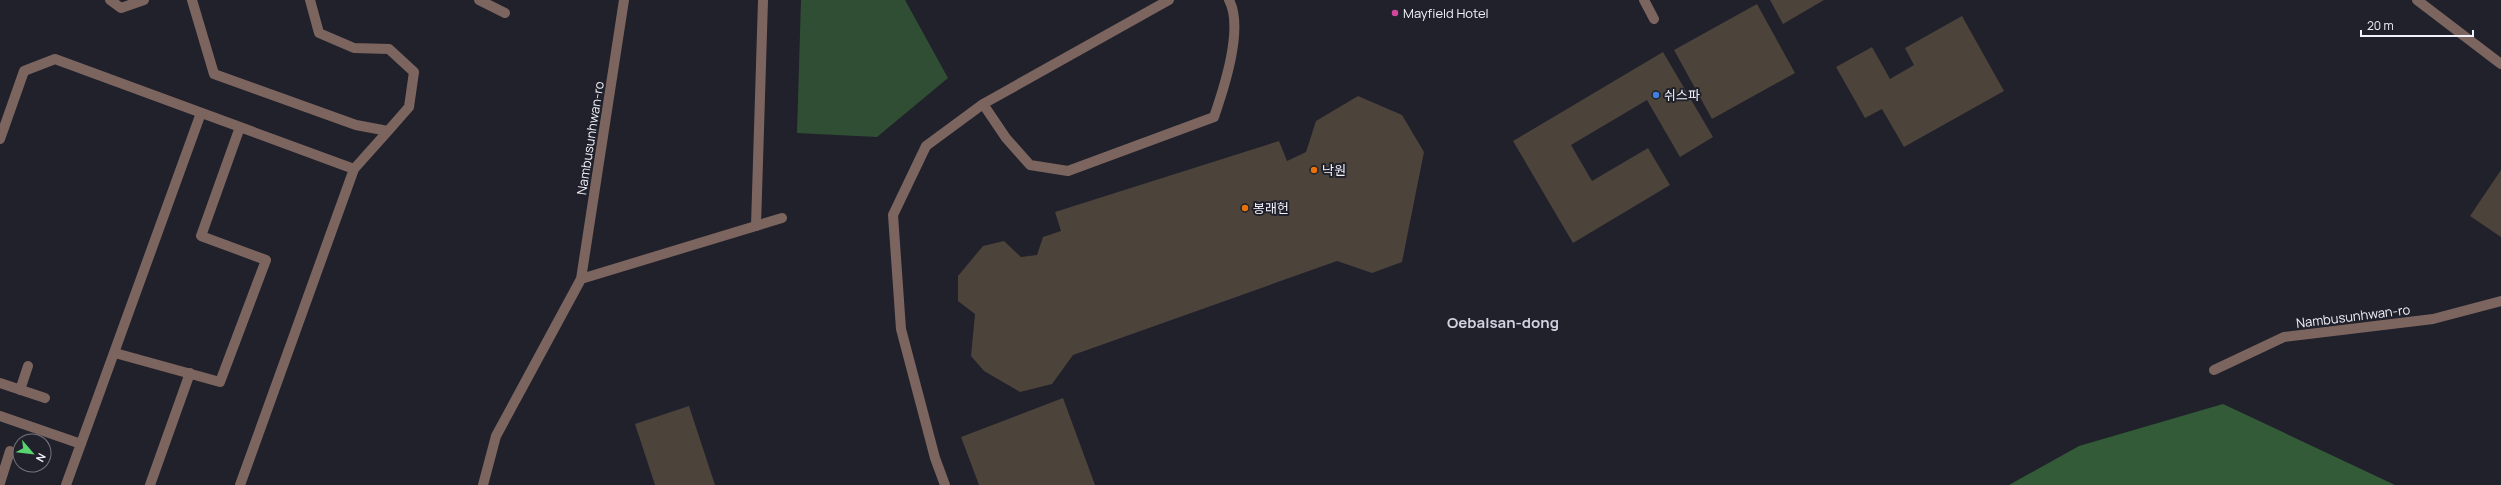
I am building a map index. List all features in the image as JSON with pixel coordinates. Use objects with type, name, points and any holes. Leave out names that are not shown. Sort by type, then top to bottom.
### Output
[{"type":"street","points":[[110,0],[121,8],[144,0]]},
{"type":"street","points":[[192,0],[214,74],[356,125],[388,131]]},
{"type":"street","points":[[240,485],[354,169],[409,108],[414,72],[389,49],[354,48],[319,34],[310,0]]},
{"type":"street","points":[[480,0],[505,12]]},
{"type":"street","name":"Nambusunhwan-ro","points":[[483,485],[496,436],[581,279],[624,0]]},
{"type":"street","points":[[756,226],[763,0]]},
{"type":"street","points":[[945,485],[901,329],[893,215],[926,146],[983,104],[1169,0]]},
{"type":"street","points":[[983,104],[1006,138],[1030,165],[1068,171],[1214,117],[1230,69],[1234,10],[1229,0]]},
{"type":"street","points":[[1644,0],[1654,19]]},
{"type":"street","points":[[2417,0],[2501,64]]},
{"type":"street","points":[[0,139],[24,71],[55,59],[354,169]]},
{"type":"street","points":[[66,485],[201,113]]},
{"type":"street","points":[[115,352],[220,382],[266,260],[201,236],[240,127]]},
{"type":"street","points":[[581,279],[782,218]]},
{"type":"street","name":"Nambusunhwan-ro","points":[[2214,370],[2284,337],[2433,319],[2501,301]]},
{"type":"street","points":[[20,390],[28,366]]},
{"type":"street","points":[[150,485],[190,374]]},
{"type":"street","points":[[0,383],[46,398]]},
{"type":"street","points":[[0,416],[81,444]]},
{"type":"street","points":[[7,485],[0,483],[10,451]]},
{"type":"green space","points":[[801,0],[905,0],[948,78],[877,137],[797,133]]},
{"type":"green space","points":[[2223,404],[2395,485],[2009,485],[2079,446]]},
{"type":"building","points":[[1770,0],[1824,0],[1783,24]]},
{"type":"building","points":[[1757,4],[1795,73],[1712,119],[1674,50]]},
{"type":"building","points":[[1962,16],[2004,91],[1904,147],[1882,109],[1865,118],[1836,67],[1872,47],[1890,79],[1914,65],[1905,48]]},
{"type":"building","points":[[1663,52],[1713,137],[1680,157],[1647,100],[1571,145],[1592,181],[1648,148],[1670,185],[1573,243],[1513,141]]},
{"type":"building","points":[[1358,96],[1402,115],[1424,152],[1402,262],[1372,273],[1337,261],[1073,355],[1052,384],[1020,392],[984,371],[971,356],[975,314],[958,301],[958,276],[983,246],[1004,241],[1021,257],[1037,255],[1043,237],[1061,231],[1055,212],[1279,141],[1287,161],[1306,152],[1316,121]]},
{"type":"building","points":[[2501,170],[2501,237],[2470,216]]},
{"type":"building","points":[[1063,398],[1095,485],[979,485],[961,437]]},
{"type":"building","points":[[689,406],[715,485],[655,485],[635,424]]},
{"type":"place","name":"Mayfield Hotel","points":[[1395,13]]},
{"type":"place","name":"쉬스파","points":[[1656,95]]},
{"type":"place","name":"낙원","points":[[1314,170]]},
{"type":"place","name":"봉래헌","points":[[1245,208]]},
{"type":"district","name":"Oebalsan-dong","points":[[1503,323]]}]
